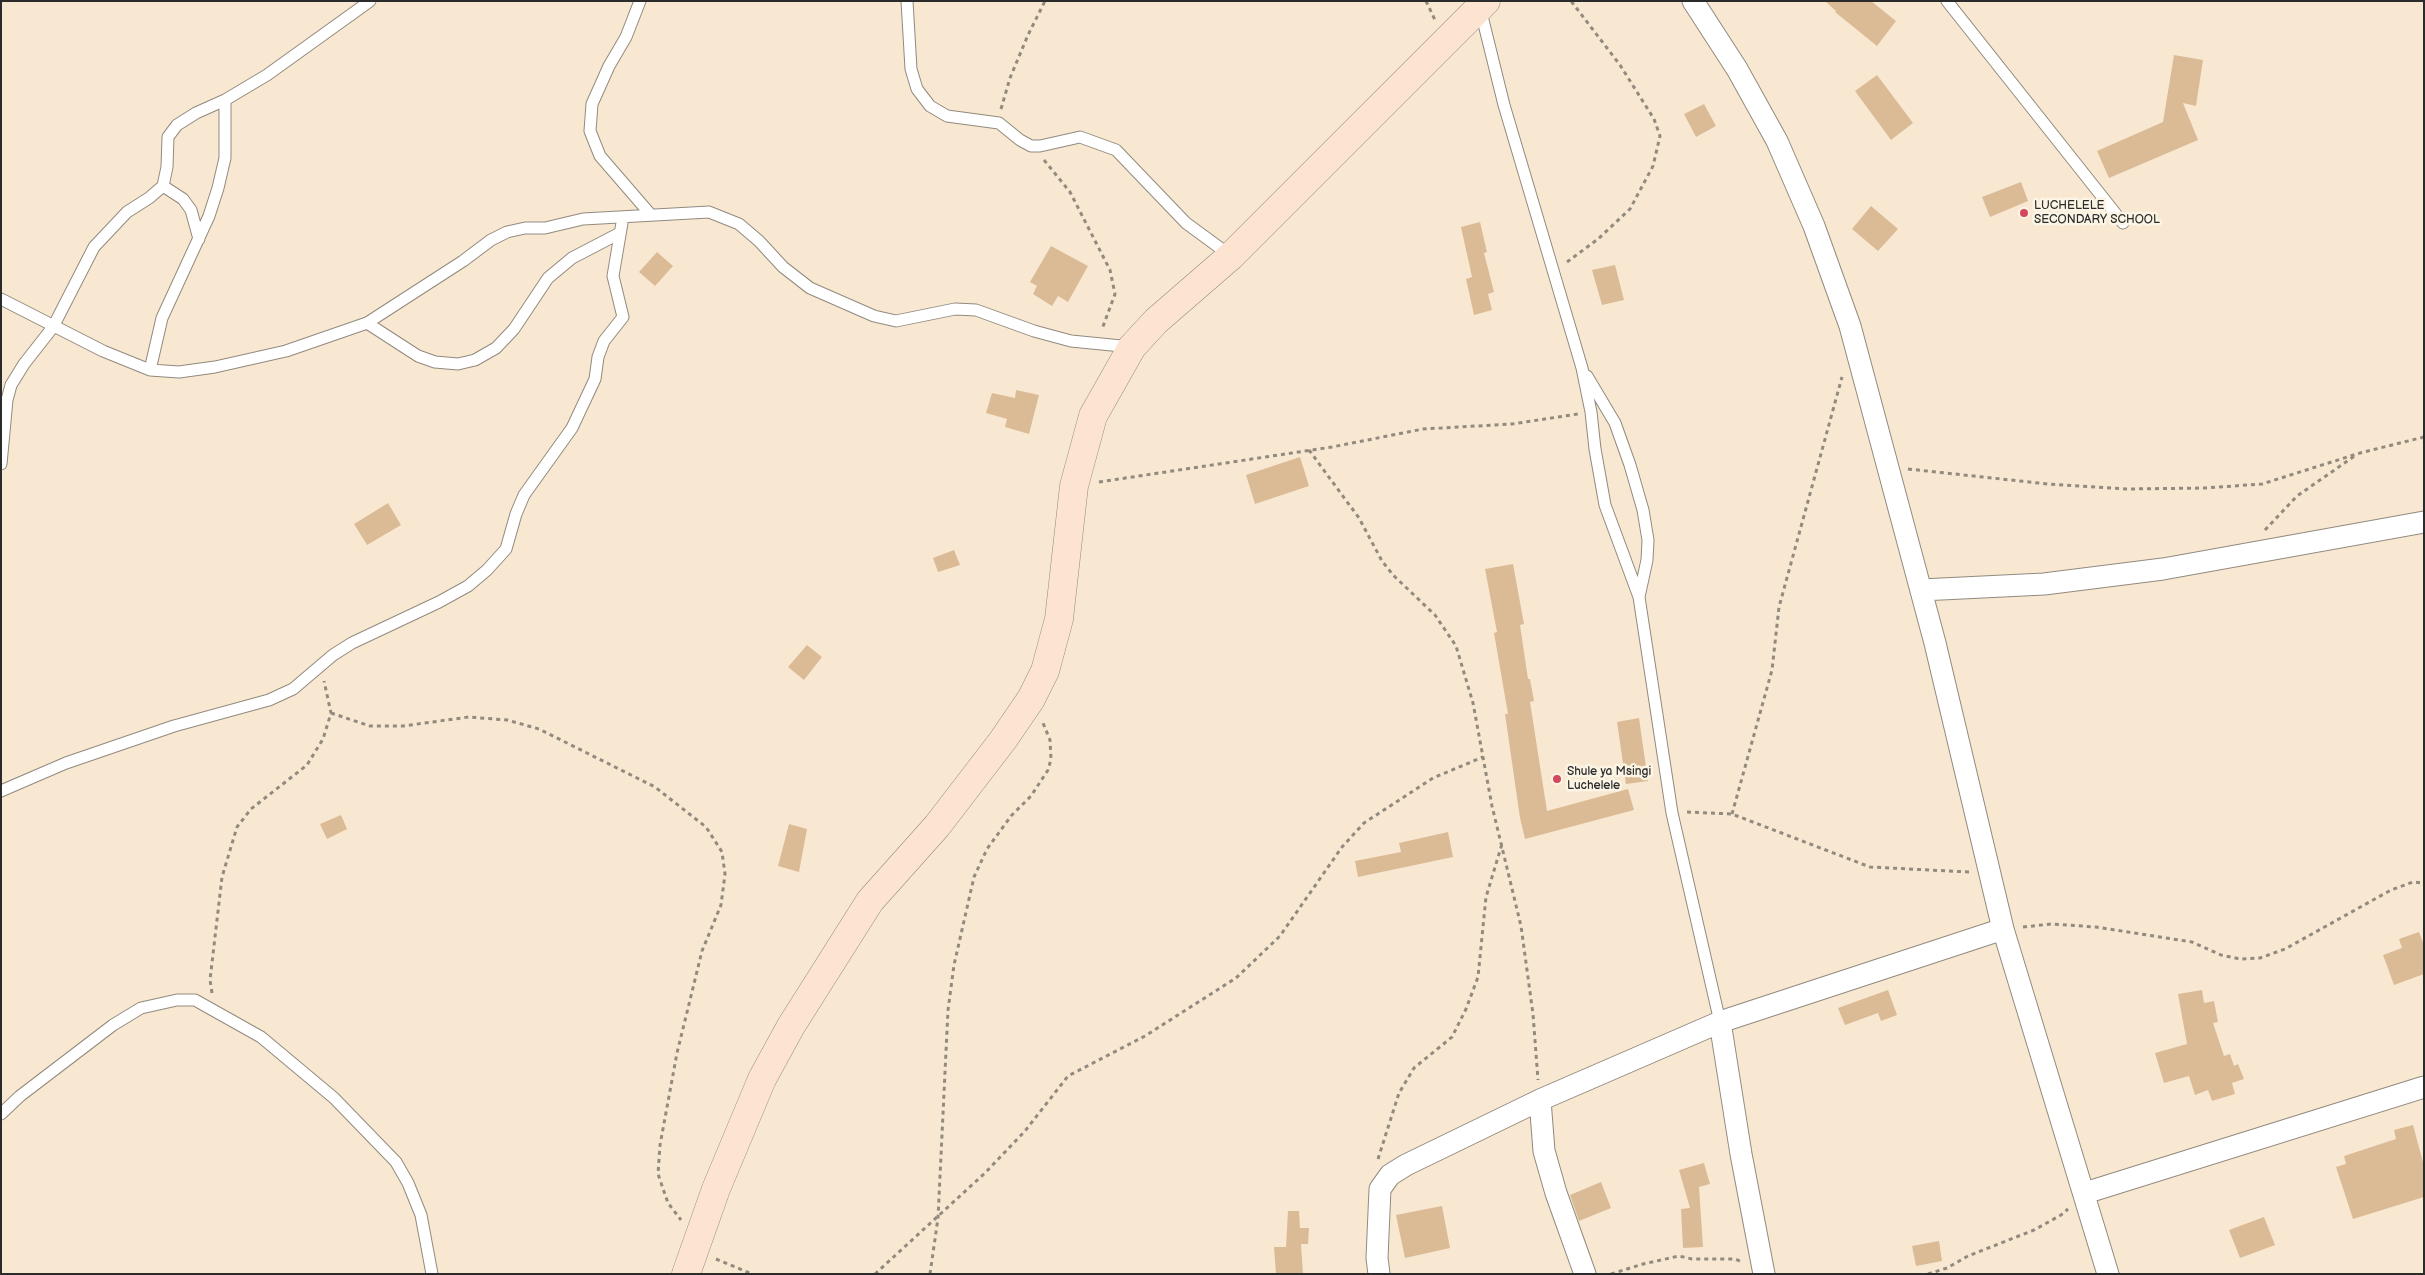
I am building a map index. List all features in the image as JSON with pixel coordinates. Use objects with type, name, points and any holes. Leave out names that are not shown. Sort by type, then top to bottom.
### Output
[{"type":"main road","points":[[694,1251],[762,1079],[791,1026],[870,901],[937,826],[1004,740],[1030,700],[1045,670],[1059,619],[1074,486],[1093,416],[1132,347],[1156,321],[1231,256],[1483,4]]},
{"type":"street","points":[[1693,1],[1737,69],[1776,141],[1814,226],[1850,326],[1921,590],[2003,929],[2085,1193],[2108,1274]]},
{"type":"street","points":[[1921,590],[2044,584],[2163,569],[2244,556],[2424,522]]},
{"type":"street","points":[[1379,1274],[1377,1258],[1380,1189],[1390,1175],[1406,1165],[1540,1100],[1720,1022],[2003,929]]},
{"type":"street","points":[[1720,1022],[1764,1272]]},
{"type":"street","points":[[2085,1193],[2424,1086]]},
{"type":"street","points":[[1540,1100],[1544,1151],[1556,1193],[1585,1274]]},
{"type":"lane","points":[[1,464],[7,400],[11,385],[24,364],[53,327],[94,247],[127,212],[149,198],[163,186],[167,167],[168,137],[177,124],[267,76],[370,1]]},
{"type":"lane","points":[[640,1],[626,37],[609,66],[592,104],[590,131],[600,156],[651,215]]},
{"type":"lane","points":[[907,1],[911,69],[917,89],[930,106],[947,116],[998,123],[1031,146],[1040,146],[1080,137],[1116,150],[1186,223],[1231,256]]},
{"type":"lane","points":[[1947,1],[2123,223]]},
{"type":"lane","points":[[1483,4],[1504,105],[1552,273],[1582,368],[1591,412],[1594,449],[1605,505],[1639,597],[1672,813],[1720,1022]]},
{"type":"lane","points":[[150,370],[162,318],[209,216],[225,158],[225,100]]},
{"type":"lane","points":[[163,186],[183,199],[191,210],[199,239]]},
{"type":"lane","points":[[1,299],[102,351],[150,370],[179,372],[215,367],[286,351],[367,324],[463,261],[491,240],[507,232],[525,228],[545,228],[583,219],[709,212],[739,224],[759,241],[783,267],[810,288],[874,316],[896,321],[955,309],[976,310],[1034,331],[1071,341],[1132,347]]},
{"type":"lane","points":[[1,790],[66,763],[174,726],[269,700],[293,689],[352,643],[468,586],[506,549],[516,514],[524,495],[572,428],[595,379],[598,357],[604,342],[623,317],[613,276],[623,217]]},
{"type":"lane","points":[[367,324],[418,356],[435,362],[458,364],[475,360],[496,348],[514,329],[548,278],[572,258],[620,233]]},
{"type":"lane","points":[[1582,368],[1615,423],[1643,510],[1648,540],[1647,560],[1639,597]]},
{"type":"lane","points":[[1,1114],[20,1096],[105,1030],[141,1008],[178,1000],[195,1000],[261,1037],[334,1098],[396,1162],[408,1183],[421,1215],[432,1274]]},
{"type":"path","points":[[998,123],[1010,78],[1045,1]]},
{"type":"path","points":[[1552,273],[1598,239],[1630,208],[1653,166],[1660,136],[1654,119],[1620,65],[1570,1]]},
{"type":"path","points":[[1031,146],[1070,192],[1097,243],[1114,284],[1113,304],[1095,343]]},
{"type":"path","points":[[1732,814],[1772,670],[1779,607],[1842,371]]},
{"type":"path","points":[[1074,486],[1308,450],[1423,429],[1512,424],[1591,412]]},
{"type":"path","points":[[1887,466],[2048,484],[2126,489],[2205,488],[2262,484],[2360,453],[2424,437]]},
{"type":"path","points":[[1308,450],[1359,518],[1382,561],[1393,575],[1435,616],[1456,646],[1473,703],[1492,806],[1503,842],[1522,926],[1533,1014],[1540,1100]]},
{"type":"path","points":[[2244,556],[2296,496],[2360,453]]},
{"type":"path","points":[[213,1009],[210,980],[222,877],[237,827],[250,809],[307,765],[323,739],[331,712],[321,666]]},
{"type":"path","points":[[930,1274],[938,1218],[948,1010],[954,965],[974,878],[987,849],[1010,816],[1031,796],[1048,770],[1051,759],[1050,740],[1045,726],[1030,700]]},
{"type":"path","points":[[331,712],[370,726],[403,726],[469,717],[507,720],[539,729],[655,786],[706,827],[722,852],[725,874],[721,905],[702,951],[676,1053],[660,1146],[658,1174],[668,1203],[680,1219],[694,1251],[752,1274]]},
{"type":"path","points":[[876,1274],[938,1218],[1025,1131],[1068,1076],[1145,1036],[1236,978],[1280,936],[1342,847],[1364,823],[1433,778],[1483,756]]},
{"type":"path","points":[[1672,813],[1732,814],[1870,867],[1989,872]]},
{"type":"path","points":[[1380,1189],[1378,1158],[1400,1093],[1414,1068],[1452,1038],[1478,977],[1486,897],[1503,842]]},
{"type":"path","points":[[2003,929],[2051,924],[2096,928],[2192,942],[2221,955],[2240,959],[2260,958],[2285,949],[2391,890],[2413,882],[2424,883]]},
{"type":"path","points":[[1928,1274],[1947,1268],[1968,1256],[2034,1230],[2061,1216],[2085,1193]]},
{"type":"path","points":[[1611,1274],[1679,1256],[1703,1260],[1735,1258],[1764,1272]]},
{"type":"building","points":[[1825,1],[1871,1],[1896,21],[1877,46],[1835,12]]},
{"type":"building","points":[[2174,55],[2203,60],[2196,106],[2183,103],[2198,140],[2109,178],[2097,151],[2163,122]]},
{"type":"building","points":[[1877,75],[1913,123],[1891,140],[1855,91]]},
{"type":"building","points":[[1704,104],[1716,126],[1696,137],[1684,114]]},
{"type":"building","points":[[2021,182],[2028,201],[1990,217],[1982,197]]},
{"type":"building","points":[[1871,206],[1898,229],[1878,251],[1852,229]]},
{"type":"building","points":[[1480,222],[1487,252],[1484,253],[1494,292],[1488,294],[1492,310],[1474,315],[1466,279],[1472,277],[1461,227]]},
{"type":"building","points":[[1051,246],[1088,266],[1068,302],[1058,296],[1052,306],[1033,294],[1037,286],[1030,282]]},
{"type":"building","points":[[657,252],[673,266],[655,286],[639,272]]},
{"type":"building","points":[[1615,265],[1624,300],[1602,305],[1592,270]]},
{"type":"building","points":[[1016,390],[1039,395],[1029,434],[1005,427],[1007,419],[986,413],[992,393],[1015,398]]},
{"type":"building","points":[[1300,457],[1309,486],[1255,504],[1246,475]]},
{"type":"building","points":[[388,503],[401,525],[367,545],[354,524]]},
{"type":"building","points":[[954,550],[960,565],[938,572],[933,558]]},
{"type":"building","points":[[1513,564],[1524,624],[1520,625],[1528,679],[1530,679],[1534,701],[1530,702],[1547,811],[1628,789],[1634,810],[1525,839],[1520,818],[1505,714],[1508,714],[1494,633],[1497,632],[1485,569]]},
{"type":"building","points":[[807,645],[822,657],[804,680],[788,667]]},
{"type":"building","points":[[1639,718],[1648,781],[1626,784],[1617,722]]},
{"type":"building","points":[[341,815],[347,829],[327,839],[320,824]]},
{"type":"building","points":[[789,824],[807,829],[799,872],[778,866]]},
{"type":"building","points":[[1448,832],[1453,857],[1358,877],[1355,861],[1401,852],[1399,843]]},
{"type":"building","points":[[2419,932],[2424,945],[2424,974],[2394,985],[2383,955],[2402,948],[2399,939]]},
{"type":"building","points":[[1888,990],[1897,1015],[1881,1021],[1878,1013],[1845,1025],[1838,1008]]},
{"type":"building","points":[[2202,990],[2204,1003],[2214,1001],[2218,1022],[2213,1023],[2224,1056],[2230,1054],[2234,1066],[2238,1064],[2244,1079],[2232,1083],[2235,1094],[2212,1101],[2208,1090],[2195,1095],[2189,1076],[2164,1083],[2155,1053],[2187,1044],[2178,994]]},
{"type":"building","points":[[2413,1125],[2424,1166],[2424,1197],[2353,1219],[2336,1167],[2346,1164],[2344,1156],[2396,1139],[2394,1130]]},
{"type":"building","points":[[1704,1163],[1710,1184],[1699,1187],[1703,1247],[1683,1248],[1681,1209],[1690,1208],[1679,1170]]},
{"type":"building","points":[[1601,1182],[1611,1208],[1579,1221],[1570,1195]]},
{"type":"building","points":[[1442,1206],[1450,1248],[1405,1258],[1396,1215]]},
{"type":"building","points":[[1288,1211],[1299,1211],[1300,1228],[1309,1228],[1308,1244],[1301,1244],[1303,1274],[1276,1274],[1274,1247],[1286,1247]]},
{"type":"building","points":[[2264,1217],[2275,1245],[2240,1258],[2229,1230]]},
{"type":"building","points":[[1939,1241],[1942,1261],[1916,1266],[1912,1246]]},
{"type":"place","name":"LUCHELELE SECONDARY SCHOOL","points":[[2024,213]]},
{"type":"place","name":"Shule ya Msingi Luchelele","points":[[1557,779]]}]
